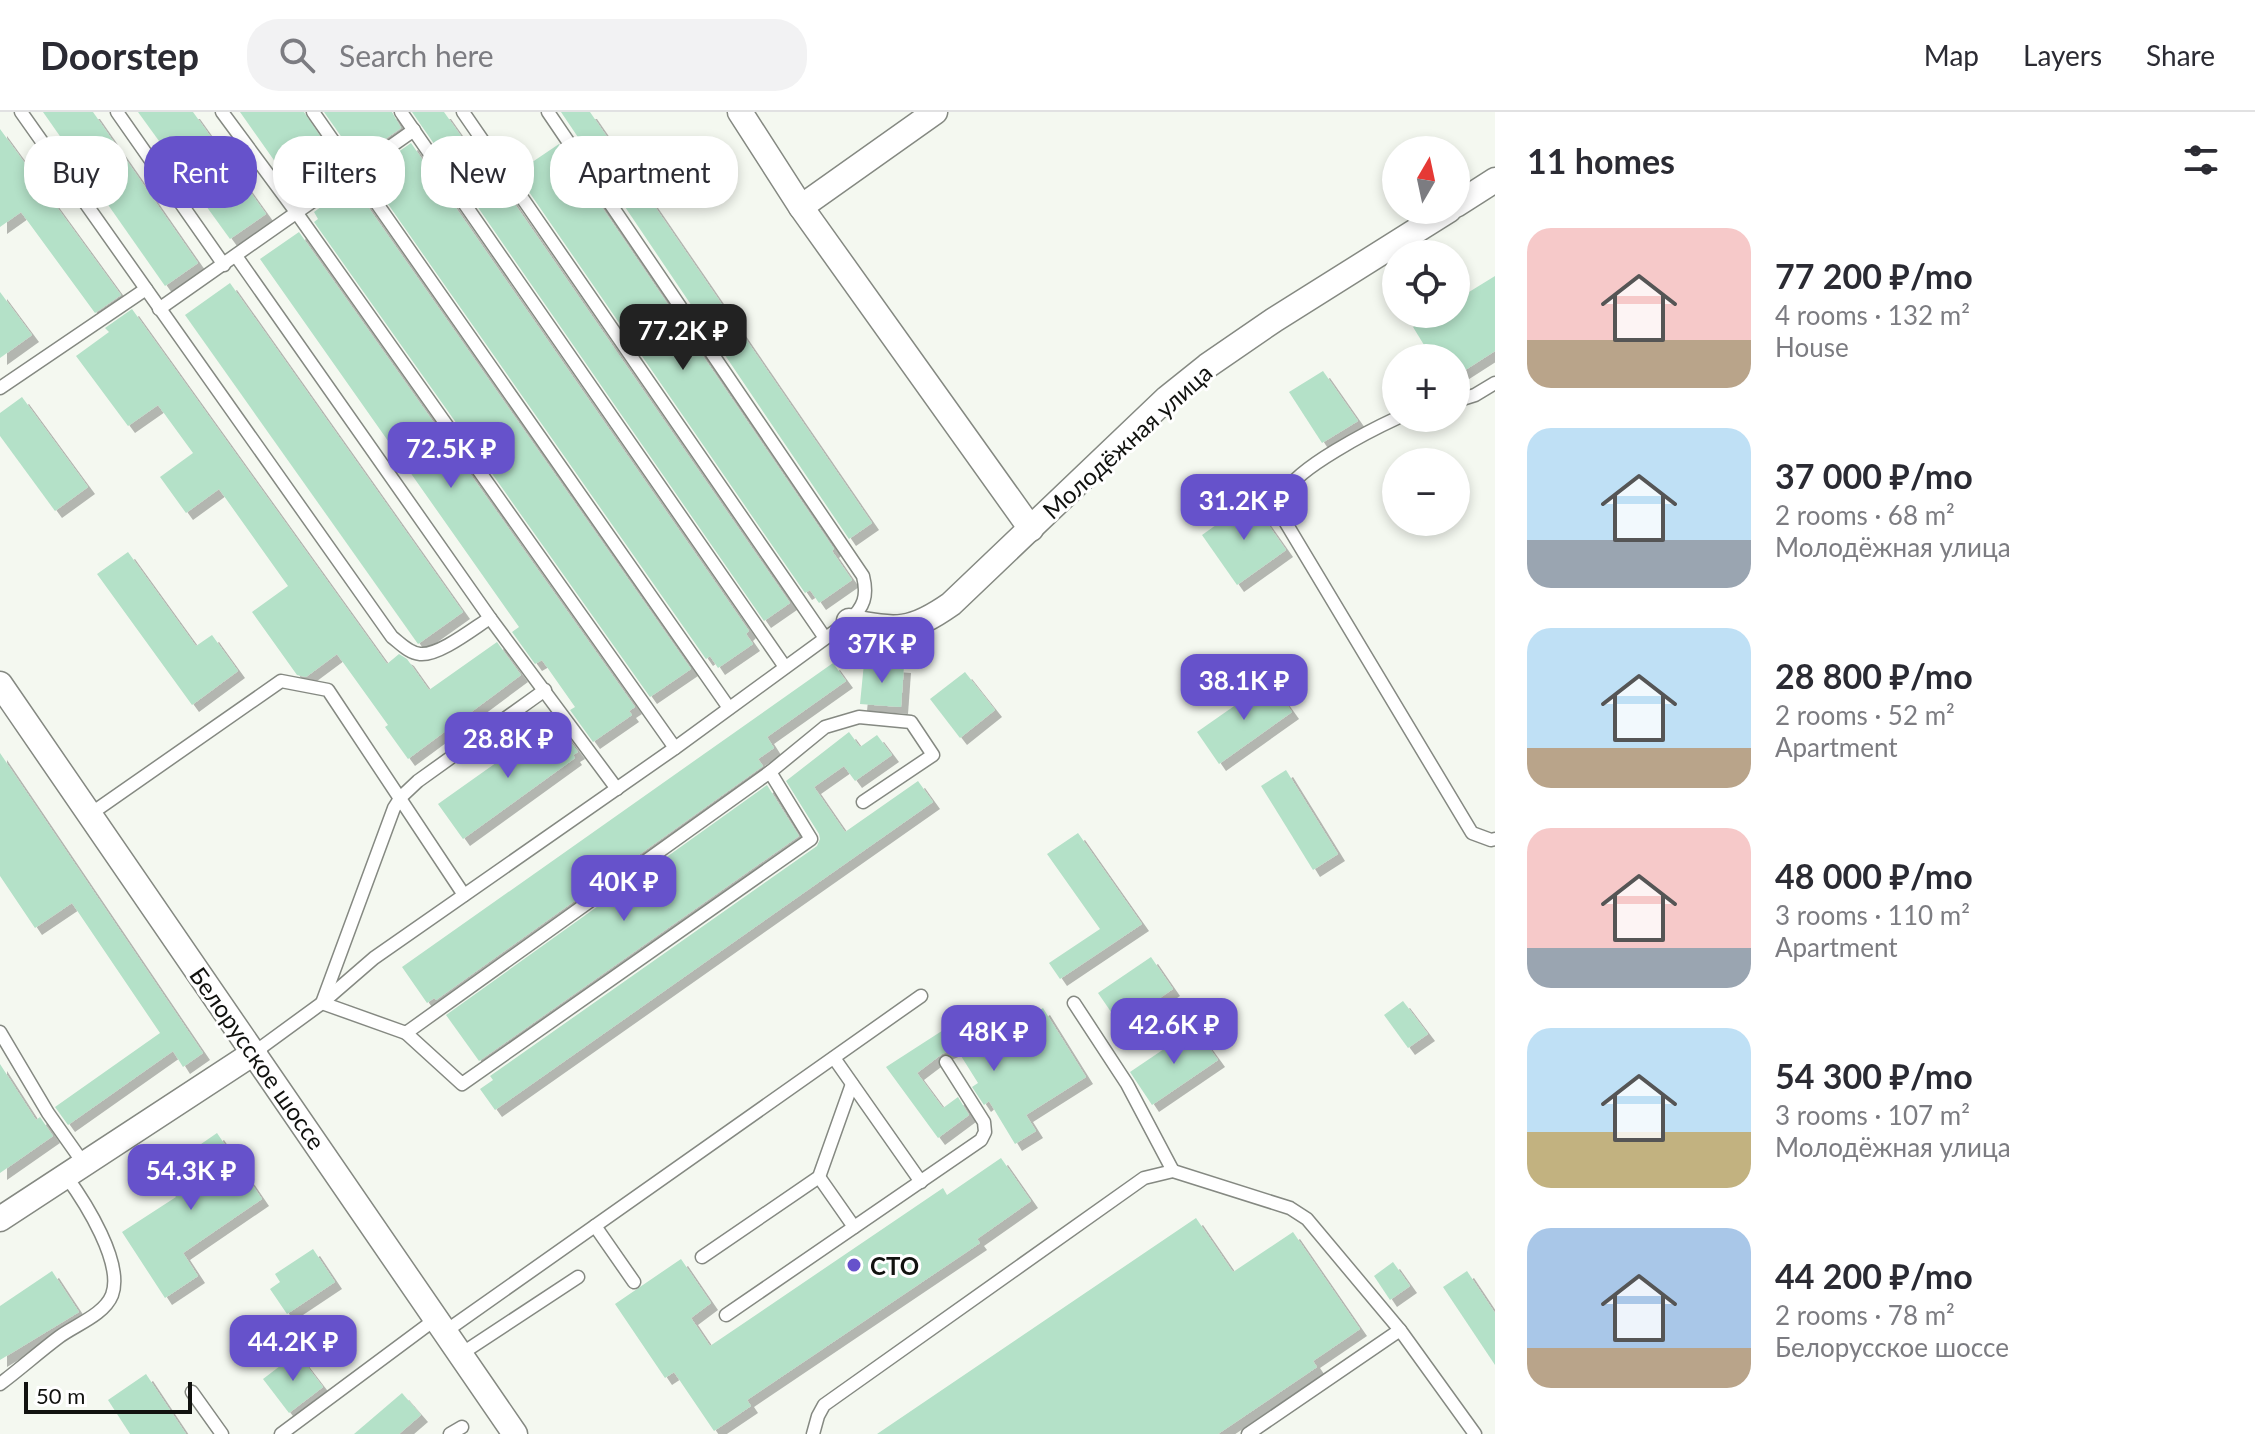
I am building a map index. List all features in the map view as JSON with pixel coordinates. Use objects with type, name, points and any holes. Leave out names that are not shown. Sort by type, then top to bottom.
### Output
[{"type":"street","points":[[740,112],[801,207],[1031,529]]},
{"type":"street","points":[[801,207],[935,112]]},
{"type":"street","points":[[1470,196],[1495,180]]},
{"type":"street","name":"Молодёжная улица","points":[[849,621],[885,628],[903,628],[926,622],[951,604],[1167,398],[1207,366],[1427,224]]},
{"type":"street","name":"Белорусское шоссе","points":[[0,684],[515,1434]]},
{"type":"street","points":[[0,1219],[255,1052]]},
{"type":"lane","points":[[21,112],[392,637],[408,650],[419,654],[433,653],[490,618]]},
{"type":"lane","points":[[117,112],[224,265]]},
{"type":"lane","points":[[222,112],[675,748]]},
{"type":"lane","points":[[313,112],[330,136]]},
{"type":"lane","points":[[401,112],[785,667]]},
{"type":"lane","points":[[463,112],[825,638]]},
{"type":"lane","points":[[255,1052],[322,1003],[374,958],[675,748],[849,621],[865,600],[863,576],[548,112]]},
{"type":"lane","points":[[405,136],[414,130]]},
{"type":"lane","points":[[159,309],[302,208]]},
{"type":"lane","points":[[380,208],[729,708]]},
{"type":"lane","points":[[236,256],[490,618],[617,789]]},
{"type":"lane","points":[[0,388],[146,289]]},
{"type":"lane","points":[[1470,397],[1495,383]]},
{"type":"lane","points":[[1382,425],[1294,480],[1285,494],[1283,507],[1286,523],[1472,833],[1495,839]]},
{"type":"lane","points":[[89,815],[281,681],[328,690],[464,895]]},
{"type":"lane","points":[[322,1003],[394,808],[401,797],[418,781],[545,690]]},
{"type":"lane","points":[[406,1033],[770,772],[825,727],[859,717],[911,722],[933,755],[863,802]]},
{"type":"lane","points":[[322,1003],[406,1033],[462,1084],[811,839],[770,772]]},
{"type":"lane","points":[[281,1434],[441,1325],[595,1226],[921,996]]},
{"type":"lane","points":[[1074,1003],[1127,1084],[1173,1171]]},
{"type":"lane","points":[[0,1032],[48,1113],[75,1170],[86,1206],[104,1242],[114,1272],[111,1297],[104,1308],[59,1337],[0,1384]]},
{"type":"lane","points":[[834,1058],[921,1182]]},
{"type":"lane","points":[[726,1315],[981,1140],[985,1132],[984,1122],[946,1062]]},
{"type":"lane","points":[[702,1257],[819,1177],[852,1084]]},
{"type":"lane","points":[[813,1434],[824,1405],[1144,1178],[1173,1171],[1290,1208],[1307,1219],[1400,1330],[1475,1434]]},
{"type":"lane","points":[[819,1177],[854,1227]]},
{"type":"lane","points":[[595,1226],[634,1282]]},
{"type":"lane","points":[[461,1354],[578,1277]]},
{"type":"lane","points":[[1248,1434],[1400,1330]]},
{"type":"lane","points":[[192,1392],[222,1434]]},
{"type":"lane","points":[[450,1434],[462,1427]]},
{"type":"building","points":[[43,112],[93,112],[110,136],[60,136]]},
{"type":"building","points":[[138,112],[193,112],[210,136],[155,136]]},
{"type":"building","points":[[240,112],[304,112],[320,136],[273,136],[273,159]]},
{"type":"building","points":[[324,112],[392,112],[401,128],[390,136],[341,136]]},
{"type":"building","points":[[412,112],[444,112],[461,136],[429,136]]},
{"type":"building","points":[[561,112],[590,112],[606,136],[577,136]]},
{"type":"building","points":[[0,129],[24,162],[24,208],[58,208],[121,295],[95,313],[21,212],[0,227]]},
{"type":"building","points":[[411,143],[421,157],[421,208],[456,208],[749,631],[746,634],[753,644],[718,668],[710,656],[706,659],[391,208],[405,208],[405,147]]},
{"type":"building","points":[[550,150],[550,208],[602,208],[852,580],[819,603],[810,590],[805,593],[534,199],[534,161]]},
{"type":"building","points":[[128,162],[144,185],[144,208],[160,208],[198,263],[165,286],[110,208],[128,208]]},
{"type":"building","points":[[257,201],[266,214],[230,239],[208,208],[257,208]]},
{"type":"building","points":[[319,208],[369,208],[691,669],[650,697],[314,222],[318,219],[314,212]]},
{"type":"building","points":[[478,208],[518,208],[790,603],[764,621]]},
{"type":"building","points":[[626,208],[656,208],[872,523],[849,539]]},
{"type":"building","points":[[299,232],[635,707],[629,711],[632,715],[593,742],[570,710],[575,707],[542,660],[535,664],[512,632],[519,627],[260,259]]},
{"type":"building","points":[[1495,276],[1495,351],[1470,367],[1470,344],[1423,344],[1414,328],[1470,328],[1470,291]]},
{"type":"building","points":[[230,283],[463,612],[418,644],[185,315]]},
{"type":"building","points":[[0,292],[32,335],[0,358]]},
{"type":"building","points":[[132,309],[387,664],[399,654],[407,659],[429,690],[497,642],[521,675],[408,759],[385,727],[388,725],[337,654],[306,677],[297,675],[252,612],[288,586],[219,489],[186,513],[160,477],[193,453],[158,405],[128,426],[76,356],[109,332],[105,328]]},
{"type":"building","points":[[1323,371],[1358,421],[1322,443],[1289,392]]},
{"type":"building","points":[[22,397],[88,487],[55,511],[0,436],[0,413]]},
{"type":"building","points":[[1251,500],[1286,550],[1237,585],[1202,535]]},
{"type":"building","points":[[128,552],[196,646],[212,635],[238,671],[192,705],[97,574]]},
{"type":"building","points":[[833,663],[846,681],[767,737],[774,748],[758,759],[763,766],[436,1000],[434,998],[427,1003],[402,967]]},
{"type":"building","points":[[864,663],[904,666],[901,707],[860,704]]},
{"type":"building","points":[[965,672],[995,710],[960,738],[930,699]]},
{"type":"building","points":[[1270,681],[1292,712],[1219,764],[1197,732]]},
{"type":"building","points":[[555,721],[578,752],[573,755],[575,758],[463,839],[438,804]]},
{"type":"building","points":[[849,732],[860,747],[877,735],[892,755],[855,781],[844,766],[814,787],[845,832],[918,781],[933,802],[495,1110],[480,1089],[493,1080],[490,1076],[817,846],[819,834],[786,781]]},
{"type":"building","points":[[0,753],[203,1053],[183,1067],[173,1051],[68,1125],[55,1107],[160,1033],[72,903],[35,928],[0,876]]},
{"type":"building","points":[[1286,770],[1338,854],[1313,870],[1261,786]]},
{"type":"building","points":[[767,785],[799,836],[479,1061],[446,1015]]},
{"type":"building","points":[[1078,833],[1142,924],[1060,979],[1049,963],[1100,929],[1047,854]]},
{"type":"building","points":[[1151,957],[1173,989],[1120,1025],[1098,993]]},
{"type":"building","points":[[1403,1001],[1428,1034],[1408,1048],[1384,1015]]},
{"type":"building","points":[[1043,1008],[1086,1077],[1026,1115],[1036,1131],[1015,1144],[989,1101],[984,1105],[972,1087],[978,1083],[956,1048],[942,1054],[917,1073],[943,1108],[958,1097],[969,1115],[938,1138],[886,1067],[965,1016],[984,1046]]},
{"type":"building","points":[[1195,1028],[1218,1060],[1152,1105],[1130,1072]]},
{"type":"building","points":[[0,1064],[36,1120],[40,1117],[53,1136],[0,1173]]},
{"type":"building","points":[[217,1133],[262,1199],[183,1253],[198,1276],[165,1298],[122,1232],[176,1197],[159,1173]]},
{"type":"building","points":[[1001,1158],[1031,1201],[977,1239],[980,1243],[747,1400],[751,1406],[714,1431],[674,1372],[665,1378],[615,1304],[681,1259],[711,1303],[691,1318],[710,1346],[943,1188],[947,1195]]},
{"type":"building","points":[[1196,1218],[1233,1272],[1293,1232],[1360,1329],[1313,1361],[1317,1367],[1218,1434],[877,1434]]},
{"type":"building","points":[[313,1249],[335,1282],[287,1314],[270,1289],[280,1282],[275,1274]]},
{"type":"building","points":[[1393,1262],[1410,1286],[1390,1300],[1374,1276]]},
{"type":"building","points":[[52,1271],[79,1312],[0,1360],[0,1306]]},
{"type":"building","points":[[1467,1271],[1495,1313],[1495,1365],[1443,1287]]},
{"type":"building","points":[[297,1353],[323,1387],[289,1413],[263,1379]]},
{"type":"building","points":[[146,1374],[186,1434],[130,1434],[108,1400]]},
{"type":"building","points":[[402,1393],[421,1415],[399,1434],[354,1434]]},
{"type":"place","name":"СТО","points":[[854,1265]]}]
